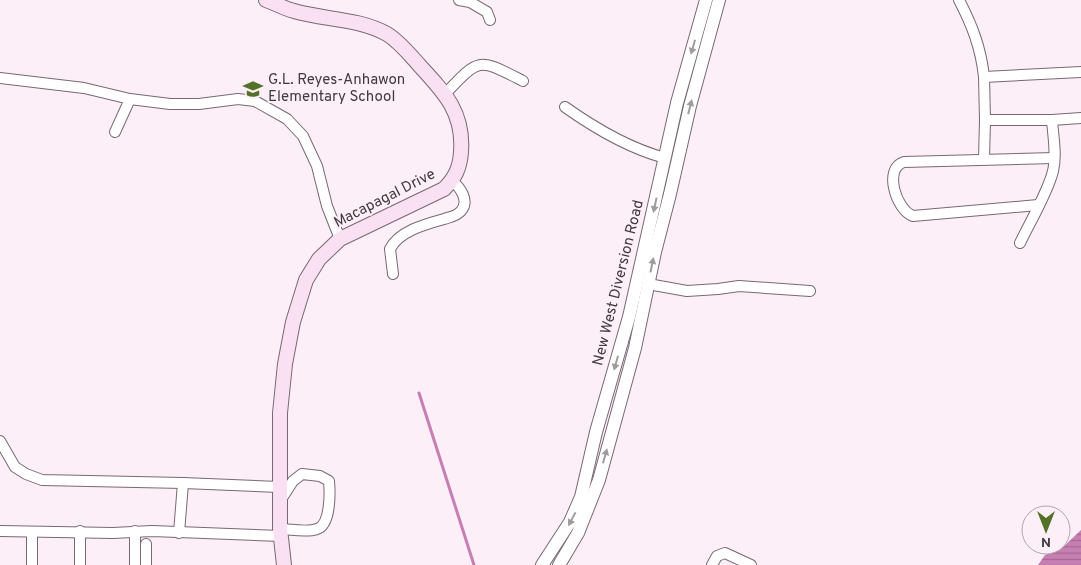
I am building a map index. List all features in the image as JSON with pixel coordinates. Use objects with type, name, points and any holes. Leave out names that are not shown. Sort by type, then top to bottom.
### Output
[{"type":"main road","name":"Macapagal Drive","points":[[266,0],[283,3],[293,11],[365,25],[387,35],[405,49],[445,94],[456,113],[462,135],[457,173],[444,189],[340,239],[319,259],[312,270],[293,322],[285,364],[280,413],[280,502],[284,565]]},
{"type":"street","points":[[459,0],[470,2],[487,12],[490,20]]},
{"type":"street","name":"New West Diversion Road","points":[[542,565],[564,533],[581,497],[596,432],[629,317],[680,94],[706,0]]},
{"type":"street","name":"New West Diversion Road","points":[[559,565],[578,533],[599,480],[635,348],[648,284],[690,106],[719,0]]},
{"type":"street","points":[[959,0],[974,30],[982,60],[985,120],[984,159]]},
{"type":"street","points":[[445,94],[467,71],[474,66],[482,64],[490,65],[523,81]]},
{"type":"street","points":[[984,77],[1081,72]]},
{"type":"street","points":[[0,78],[84,88],[130,99],[170,104],[199,104],[238,99],[255,101],[287,119],[302,136],[316,166],[327,206],[340,239]]},
{"type":"street","points":[[115,132],[130,99]]},
{"type":"street","points":[[565,107],[617,140],[644,152],[665,158]]},
{"type":"street","points":[[985,120],[1081,118]]},
{"type":"street","points":[[1020,243],[1053,170],[1052,120]]},
{"type":"street","points":[[1038,205],[918,216],[910,214],[895,196],[894,171],[899,163],[1054,158]]},
{"type":"street","points":[[393,274],[390,249],[395,241],[423,226],[456,215],[462,210],[464,196],[461,188],[452,181]]},
{"type":"street","points":[[648,284],[687,291],[739,286],[810,291]]},
{"type":"street","points":[[0,441],[15,467],[26,474],[42,480],[183,483],[280,488]]},
{"type":"street","points":[[0,532],[281,533],[310,530],[320,528],[324,524],[329,506],[329,481],[320,476],[302,474],[293,481],[280,502]]},
{"type":"street","points":[[179,533],[183,483]]},
{"type":"street","points":[[80,531],[80,565]]},
{"type":"street","points":[[135,531],[135,565]]},
{"type":"street","points":[[32,532],[32,565]]},
{"type":"street","points":[[146,544],[146,565]]},
{"type":"street","points":[[712,565],[717,556],[725,553],[751,565]]},
{"type":"shaded area","points":[[1081,530],[1081,565],[1038,565],[1045,555],[1071,555],[1071,540]]},
{"type":"waterway","points":[[419,393],[474,565]]},
{"type":"place","name":"G.L. Reyes-Anhawon Elementary School","points":[[253,89]]}]
